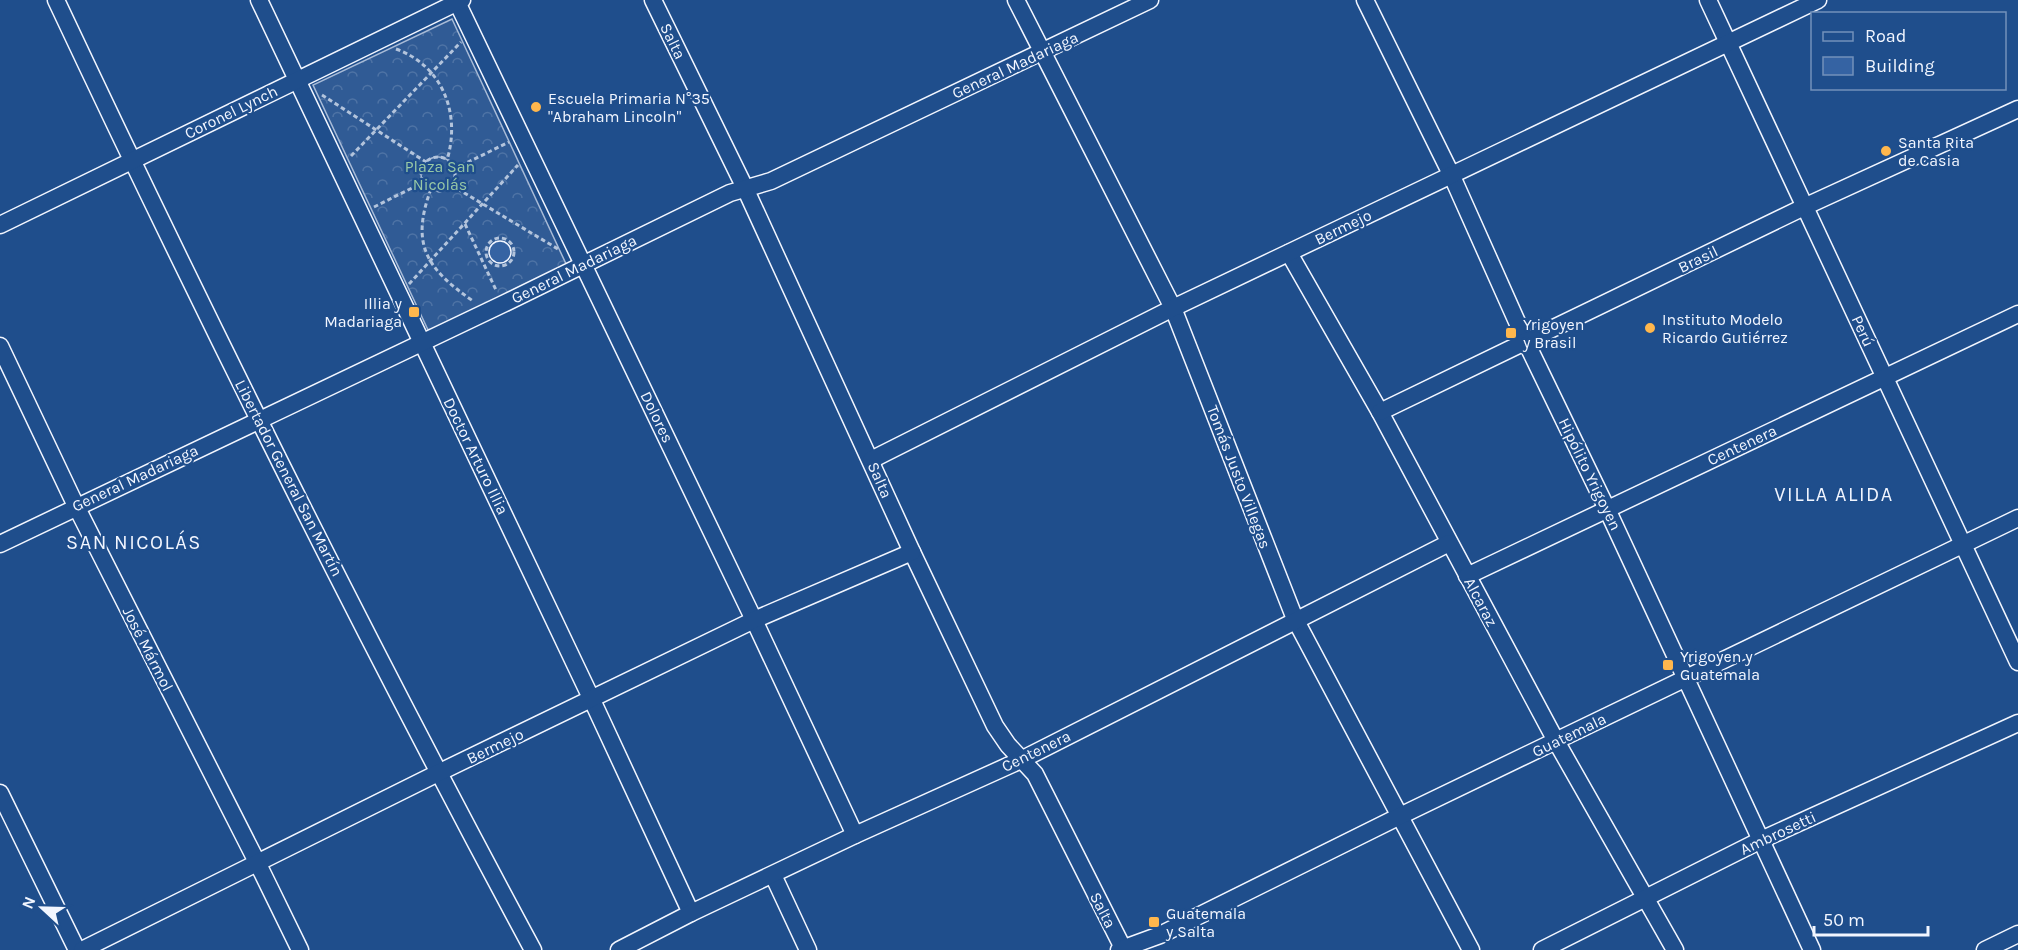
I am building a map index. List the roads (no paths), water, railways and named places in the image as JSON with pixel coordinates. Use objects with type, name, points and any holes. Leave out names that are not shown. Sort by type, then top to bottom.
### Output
[{"type":"street","name":"Libertador General San Martín","points":[[56,0],[258,420],[438,773],[533,950]]},
{"type":"street","name":"Doctor Arturo Illia","points":[[259,0],[691,913]]},
{"type":"street","name":"Salta","points":[[653,0],[745,188],[912,552],[995,726],[1008,745],[1035,774],[1122,949]]},
{"type":"street","name":"Tomás Justo Villegas","points":[[1016,0],[1173,308],[1295,620],[1471,950]]},
{"type":"street","name":"General Madariaga","points":[[0,544],[584,264],[745,188],[771,181],[1150,0]]},
{"type":"street","name":"Hipólito Yrigoyen","points":[[1365,0],[1451,174],[1526,342],[1607,509],[1812,950]]},
{"type":"street","name":"Perú","points":[[1708,0],[2018,662]]},
{"type":"street","name":"Bermejo","points":[[871,460],[1173,308],[1818,0]]},
{"type":"street","name":"Coronel Lynch","points":[[0,225],[458,1]]},
{"type":"street","name":"Dolores","points":[[458,1],[855,835]]},
{"type":"street","name":"Brasil","points":[[1380,412],[1804,207],[2018,109]]},
{"type":"street","name":"Alcaraz","points":[[1289,253],[1380,412],[1556,741],[1676,950]]},
{"type":"street","name":"Centenera","points":[[1467,576],[2018,314]]},
{"type":"street","name":"José Mármol","points":[[0,346],[76,506],[300,950]]},
{"type":"street","name":"Guatemala","points":[[1122,949],[1160,934],[2018,518]]},
{"type":"street","name":"Centenera","points":[[620,950],[691,913],[855,835],[1021,760],[1449,543]]},
{"type":"street","name":"Bermejo","points":[[82,950],[438,773],[754,620],[912,552]]},
{"type":"street","name":"Ambrosetti","points":[[1542,950],[1761,840],[2018,723]]},
{"type":"street","points":[[0,793],[77,950]]},
{"type":"street","points":[[773,875],[808,950]]},
{"type":"street","points":[[1985,950],[2018,934]]},
{"type":"place","name":"Escuela Primaria N°35 \"Abraham Lincoln\"","points":[[536,107]]},
{"type":"place","name":"Santa Rita de Casia","points":[[1886,151]]},
{"type":"place","name":"Illia y Madariaga","points":[[414,312]]},
{"type":"place","name":"Instituto Modelo Ricardo Gutiérrez","points":[[1650,328]]},
{"type":"place","name":"Yrigoyen y Brasil","points":[[1511,333]]},
{"type":"place","name":"Yrigoyen y Guatemala","points":[[1668,665]]},
{"type":"place","name":"Guatemala y Salta","points":[[1154,922]]},
{"type":"district","name":"VILLA ALIDA","points":[[1834,494]]},
{"type":"district","name":"SAN NICOLÁS","points":[[134,542]]},
{"type":"park label","name":"Plaza San Nicolás","points":[[440,175]]}]
